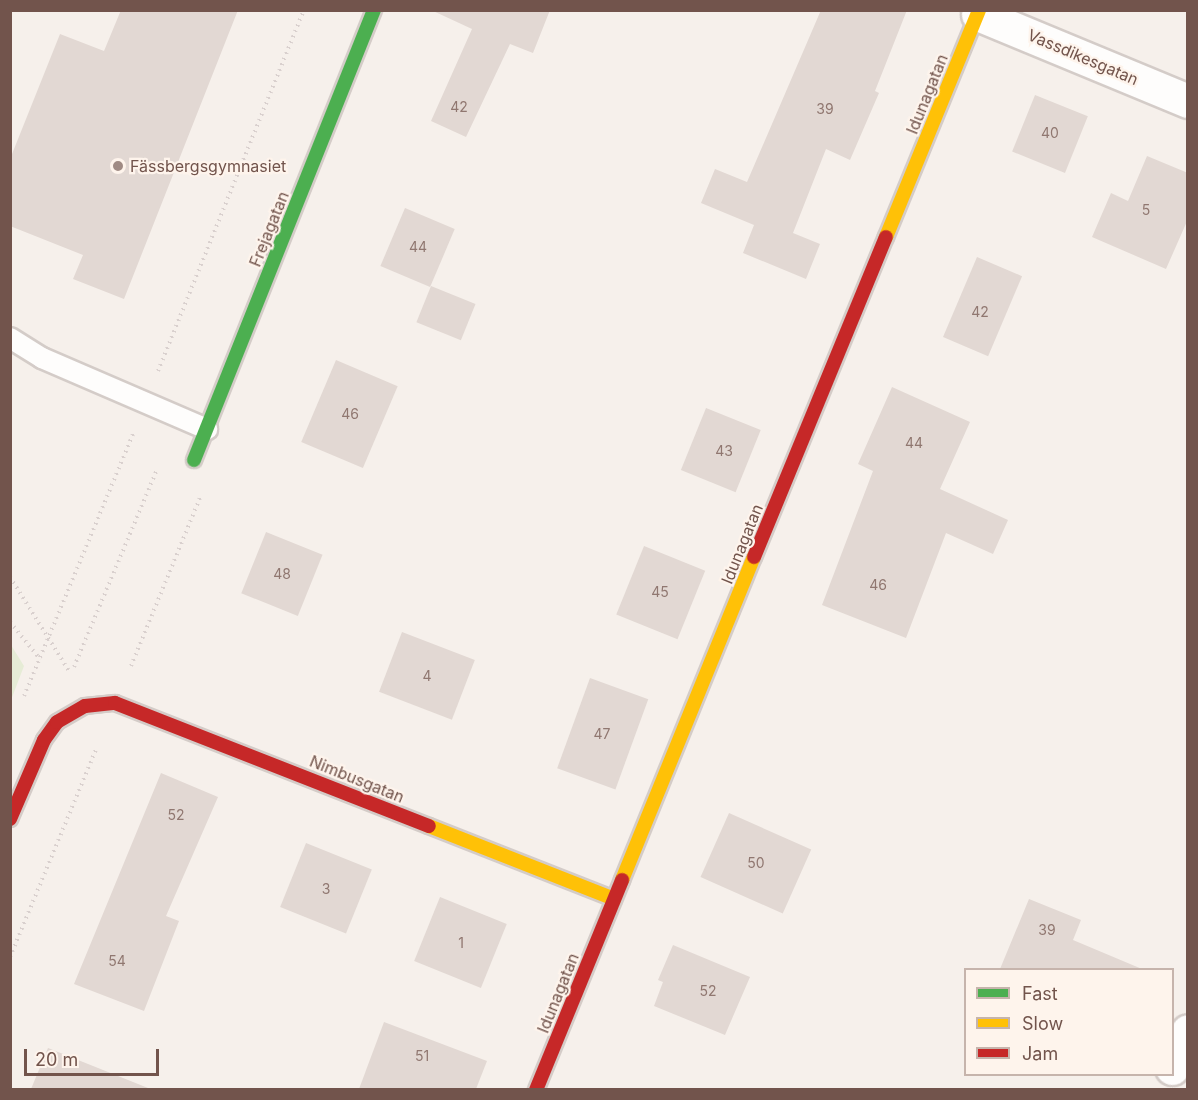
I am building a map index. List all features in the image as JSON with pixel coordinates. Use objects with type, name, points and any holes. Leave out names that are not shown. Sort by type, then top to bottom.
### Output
[{"type":"street","name":"Frejagatan","points":[[194,460],[374,10]]},
{"type":"street","name":"Vassdikesgatan","points":[[979,12],[1188,101]]},
{"type":"street","name":"Idunagatan","points":[[536,1089],[979,12]]},
{"type":"street","name":"Nimbusgatan","points":[[85,706],[115,703],[614,899]]},
{"type":"street","points":[[10,819],[44,741],[57,723],[85,706]]},
{"type":"street","points":[[1174,1066],[1188,1031]]},
{"type":"lane","points":[[10,338],[42,358],[207,429]]},
{"type":"path","points":[[10,957],[200,503],[194,460],[165,449],[83,651],[71,673]]},
{"type":"path","points":[[10,577],[71,673],[85,706]]},
{"type":"path","points":[[10,622],[40,659]]},
{"type":"green space","points":[[11,645],[24,666],[11,700]]},
{"type":"building","points":[[121,10],[238,10],[124,299],[73,279],[83,255],[10,226],[10,159],[60,34],[104,51]]},
{"type":"building","points":[[431,10],[550,10],[533,53],[510,44],[466,137],[431,121],[472,29]]},
{"type":"building","points":[[821,10],[907,10],[875,91],[879,93],[850,160],[826,149],[793,233],[820,244],[806,279],[743,253],[754,225],[701,203],[715,169],[747,182]]},
{"type":"building","points":[[1035,95],[1088,116],[1065,173],[1012,152]]},
{"type":"building","points":[[1147,156],[1188,173],[1188,219],[1166,269],[1092,237],[1111,193],[1128,201]]},
{"type":"building","points":[[405,208],[455,229],[430,287],[380,266]]},
{"type":"building","points":[[977,257],[1022,276],[988,356],[943,337]]},
{"type":"building","points":[[431,286],[476,304],[461,340],[416,322]]},
{"type":"building","points":[[336,360],[398,386],[363,468],[301,442]]},
{"type":"building","points":[[892,387],[970,422],[940,489],[1008,520],[993,554],[946,533],[906,638],[822,605],[873,471],[858,464]]},
{"type":"building","points":[[706,408],[761,430],[736,492],[681,470]]},
{"type":"building","points":[[266,532],[323,555],[298,616],[241,593]]},
{"type":"building","points":[[644,546],[705,571],[677,639],[616,615]]},
{"type":"building","points":[[402,632],[475,660],[452,720],[379,692]]},
{"type":"building","points":[[590,678],[648,699],[615,789],[557,768]]},
{"type":"building","points":[[161,773],[218,797],[166,916],[179,921],[144,1011],[74,984]]},
{"type":"building","points":[[729,813],[811,850],[783,914],[701,877]]},
{"type":"building","points":[[306,843],[372,870],[346,934],[280,907]]},
{"type":"building","points":[[440,897],[507,924],[481,988],[414,961]]},
{"type":"building","points":[[1029,899],[1081,920],[1073,940],[1140,968],[1000,968]]},
{"type":"building","points":[[673,945],[750,977],[725,1035],[654,1006],[663,982],[658,980]]},
{"type":"building","points":[[384,1022],[487,1061],[476,1089],[359,1089]]},
{"type":"building","points":[[48,1048],[148,1088],[148,1089],[31,1089]]},
{"type":"traffic: fast","points":[[194,460],[374,10]]},
{"type":"traffic: slow","points":[[886,237],[979,10]]},
{"type":"traffic: slow","points":[[622,880],[754,557]]},
{"type":"traffic: slow","points":[[429,826],[614,899]]},
{"type":"traffic: jam","points":[[754,557],[886,237]]},
{"type":"traffic: jam","points":[[10,819],[44,740],[57,722],[85,706],[115,703],[429,826]]},
{"type":"traffic: jam","points":[[536,1090],[622,880]]},
{"type":"place","name":"Fässbergsgymnasiet","points":[[118,166]]}]
